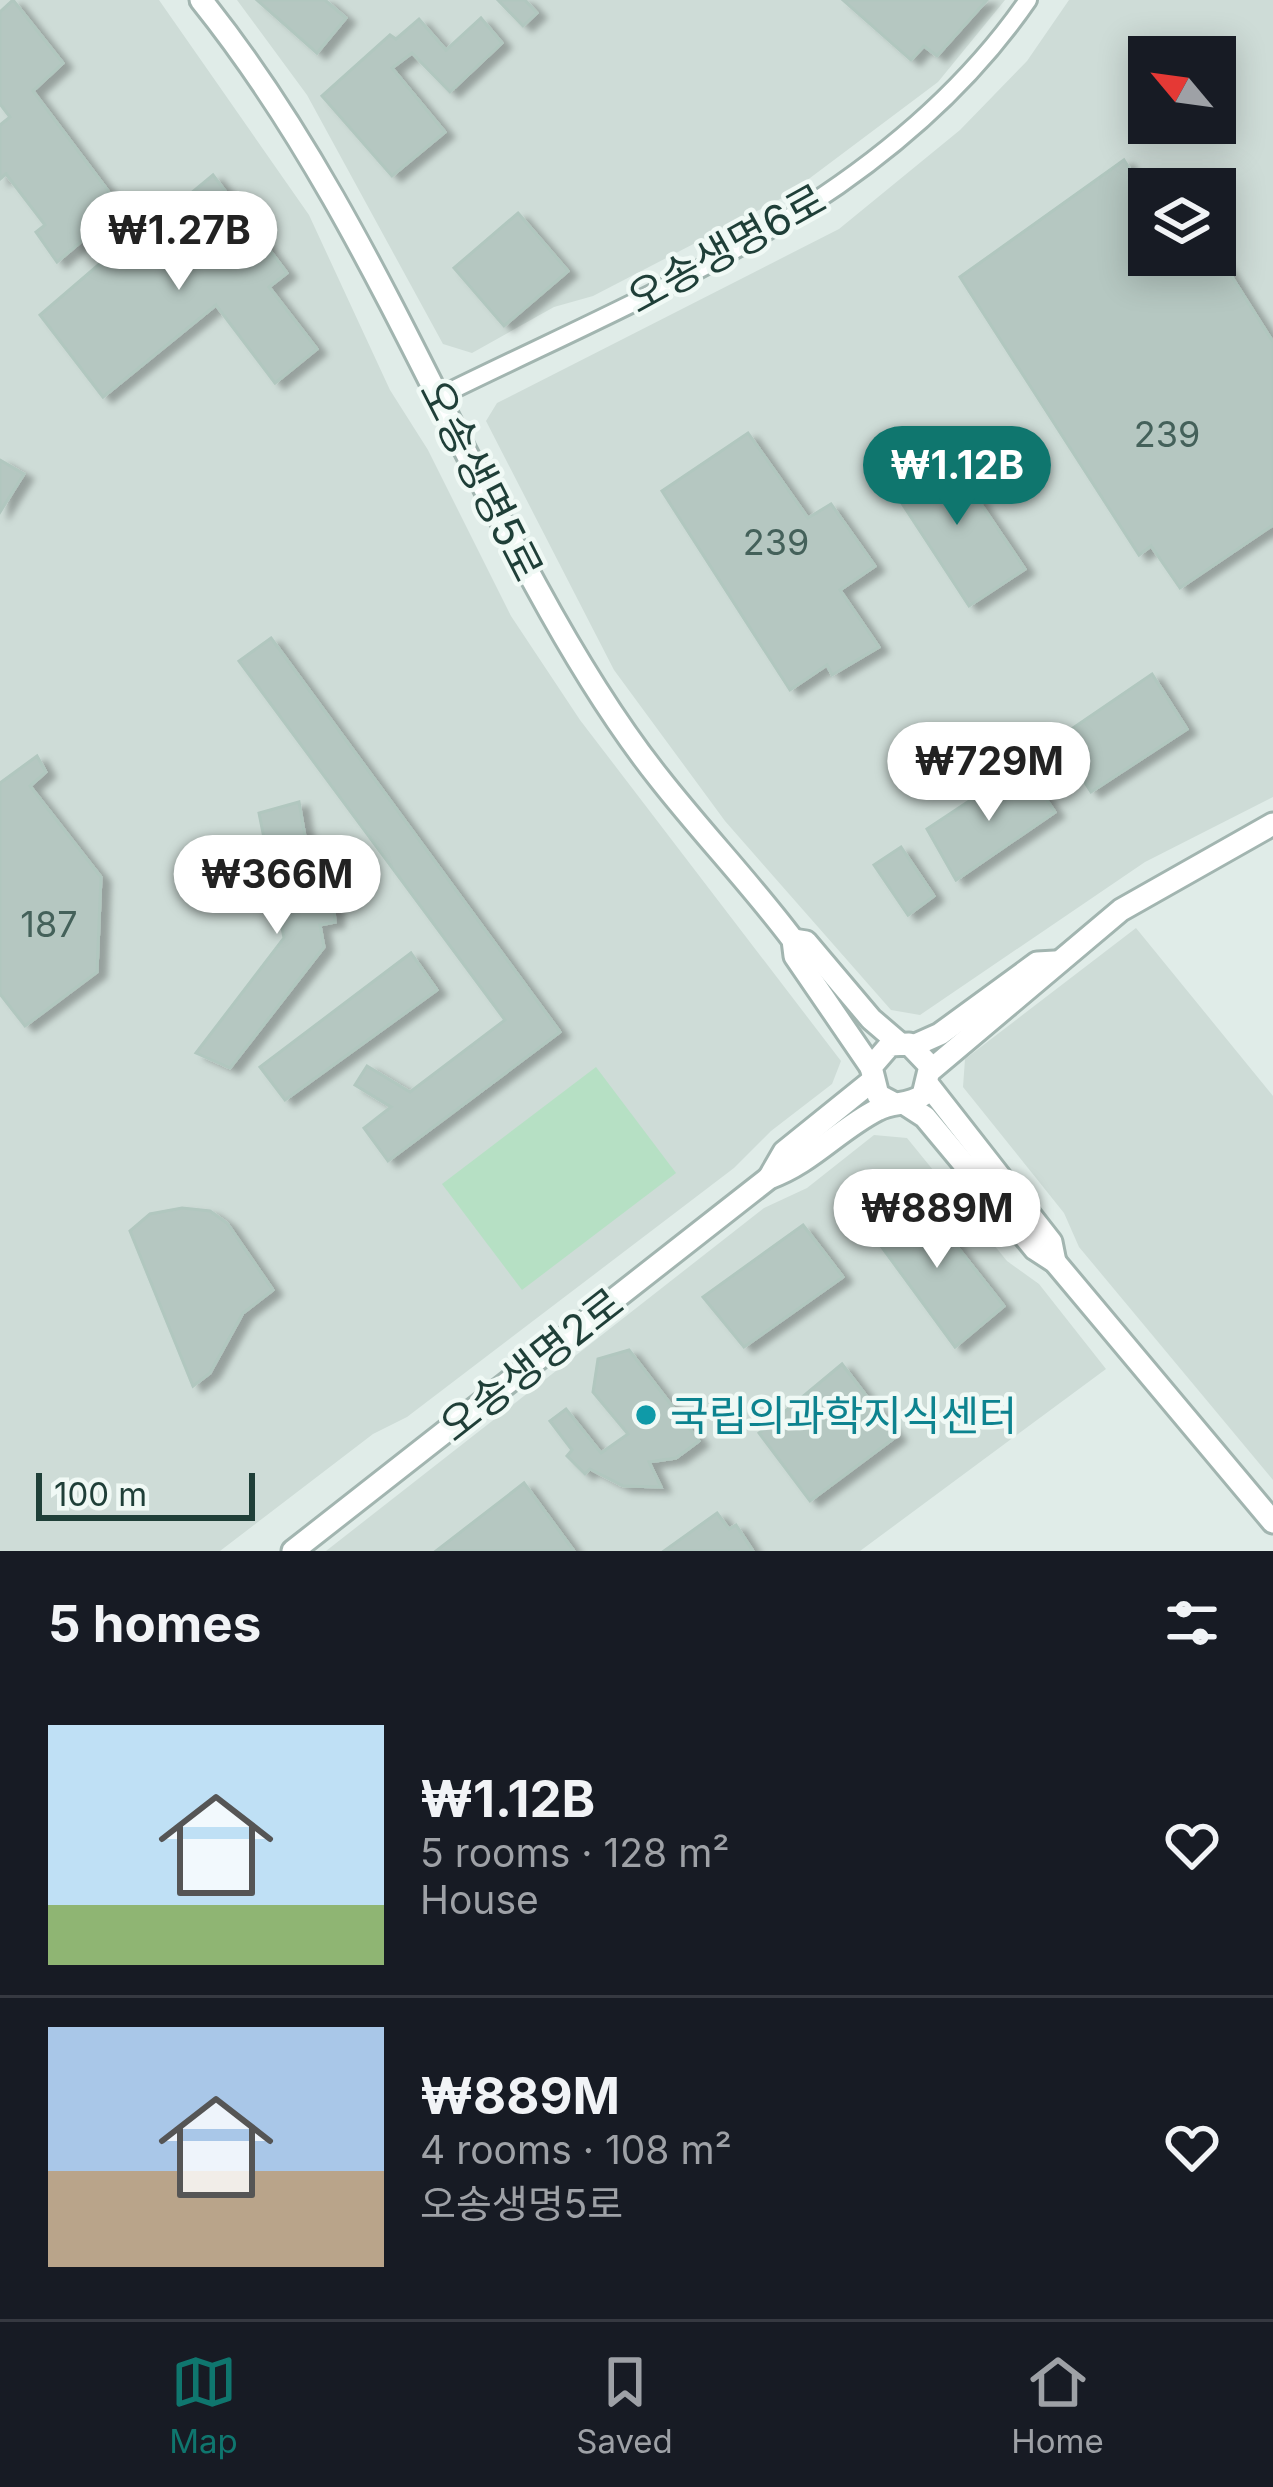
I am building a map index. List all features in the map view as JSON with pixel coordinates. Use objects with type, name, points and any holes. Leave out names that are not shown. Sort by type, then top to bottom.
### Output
[{"type":"street","name":"오송생명5로","points":[[201,0],[242,52],[328,184],[536,586],[602,699],[659,778],[793,940],[795,956],[872,1074]]},
{"type":"street","name":"오송생명6로","points":[[440,395],[786,224],[883,153],[930,111],[991,48],[1028,0]]},
{"type":"street","points":[[900,1104],[930,1078],[945,1053],[1046,977],[1054,962],[1121,910],[1273,824]]},
{"type":"street","name":"오송생명5로","points":[[793,940],[806,942],[871,1019],[906,1045]]},
{"type":"street","points":[[1054,962],[1037,963],[940,1034],[881,1051],[872,1074],[878,1094],[925,1117],[1035,1249],[1055,1262],[1273,1522]]},
{"type":"street","points":[[906,1045],[926,1056],[930,1078],[1051,1242],[1055,1262]]},
{"type":"street","name":"오송생명2로","points":[[769,1178],[784,1152],[872,1074]]},
{"type":"street","name":"오송생명2로","points":[[293,1551],[769,1178],[801,1166],[874,1112],[900,1104]]},
{"type":"shaded area","points":[[0,0],[159,0],[309,215],[390,390],[428,450],[511,616],[580,720],[841,1061],[832,1084],[771,1131],[734,1168],[407,1417],[373,1434],[220,1551],[0,1551]]},
{"type":"shaded area","points":[[237,0],[1005,0],[938,82],[786,196],[593,296],[554,307],[472,353],[443,344],[307,95]]},
{"type":"shaded area","points":[[1069,0],[1273,0],[1273,797],[1145,862],[920,1015],[891,1010],[725,821],[614,670],[486,421],[497,403],[839,229],[960,130],[1027,61]]},
{"type":"shaded area","points":[[1136,928],[1273,1096],[1273,1480],[1079,1247],[1064,1213],[963,1087],[965,1059]]},
{"type":"shaded area","points":[[874,1135],[907,1138],[1007,1261],[1039,1284],[1106,1369],[860,1551],[326,1551],[764,1208],[807,1188]]},
{"type":"green space","points":[[596,1067],[676,1173],[522,1290],[442,1184]]},
{"type":"building","points":[[13,0],[63,63],[33,91],[121,208],[57,262],[36,232],[45,225],[6,174],[0,179],[0,125],[10,117],[0,104],[0,12]]},
{"type":"building","points":[[257,0],[325,0],[346,18],[317,53]]},
{"type":"building","points":[[498,0],[525,0],[537,13],[523,26]]},
{"type":"building","points":[[843,0],[987,0],[937,56],[924,46],[911,60]]},
{"type":"building","points":[[481,18],[502,43],[450,92],[412,53],[392,68],[445,132],[392,176],[322,96],[390,35],[396,39],[419,19],[446,50]]},
{"type":"building","points":[[1124,160],[1129,168],[1128,276],[1231,276],[1273,342],[1273,525],[1180,588],[1151,546],[1139,555],[960,277]]},
{"type":"building","points":[[213,175],[287,273],[269,287],[317,349],[275,383],[216,305],[103,397],[40,315],[139,230],[142,234]]},
{"type":"building","points":[[518,213],[568,271],[504,326],[454,268]]},
{"type":"building","points":[[748,433],[808,518],[831,504],[875,566],[840,590],[879,647],[832,675],[827,665],[790,690],[662,491]]},
{"type":"building","points":[[947,454],[1025,569],[969,606],[886,479],[906,465],[914,477]]},
{"type":"building","points":[[0,460],[24,474],[0,512]]},
{"type":"building","points":[[271,638],[560,1032],[388,1161],[364,1128],[391,1107],[355,1085],[367,1066],[410,1092],[505,1020],[239,661]]},
{"type":"building","points":[[1152,674],[1187,729],[1091,792],[1057,739]]},
{"type":"building","points":[[37,756],[46,772],[30,786],[101,877],[97,972],[25,1026],[0,994],[0,783]]},
{"type":"building","points":[[1031,777],[1055,812],[956,880],[927,829],[1004,778],[1012,793]]},
{"type":"building","points":[[299,802],[316,900],[333,896],[335,922],[320,925],[324,947],[230,1068],[196,1053],[284,938],[259,813]]},
{"type":"building","points":[[901,847],[934,896],[908,915],[874,865]]},
{"type":"building","points":[[411,953],[437,990],[285,1100],[260,1067]]},
{"type":"building","points":[[917,1196],[1004,1306],[955,1347],[870,1231]]},
{"type":"building","points":[[182,1208],[210,1211],[227,1223],[273,1290],[243,1313],[210,1373],[193,1386],[130,1231],[150,1214]]},
{"type":"building","points":[[803,1225],[843,1277],[744,1347],[703,1297]]},
{"type":"building","name":"국립의과학지식센터","points":[[629,1350],[699,1441],[676,1458],[649,1462],[661,1487],[623,1486],[590,1469],[585,1474],[567,1456],[572,1450],[550,1421],[566,1409],[601,1453],[628,1434],[593,1392],[598,1359]]},
{"type":"building","points":[[842,1364],[897,1436],[810,1501],[759,1433]]},
{"type":"building","points":[[524,1483],[574,1551],[436,1551]]},
{"type":"building","points":[[717,1513],[729,1529],[736,1525],[753,1551],[664,1551]]},
{"type":"place","name":"국립의과학지식센터","points":[[646,1415]]}]
